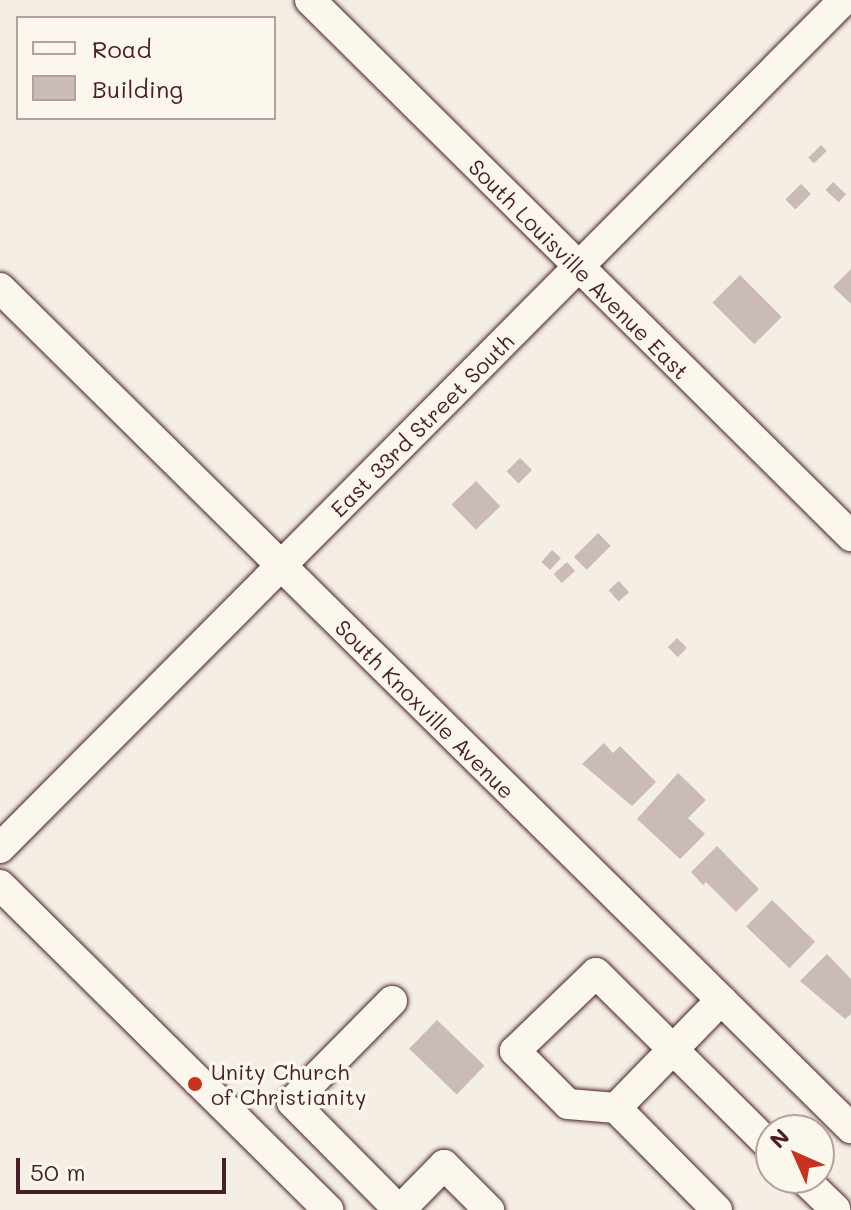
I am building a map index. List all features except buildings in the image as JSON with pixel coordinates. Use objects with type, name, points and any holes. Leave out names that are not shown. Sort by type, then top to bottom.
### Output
[{"type":"street","name":"South Louisville Avenue East","points":[[310,0],[577,269],[851,536]]},
{"type":"street","name":"East 33rd Street South","points":[[0,848],[844,0]]},
{"type":"street","name":"South Knoxville Avenue","points":[[0,288],[851,1128]]},
{"type":"street","points":[[0,885],[328,1210]]},
{"type":"street","points":[[717,1210],[616,1108],[568,1104],[515,1051],[596,973],[755,1131]]},
{"type":"street","points":[[616,1108],[721,1000]]},
{"type":"street","points":[[392,1001],[292,1102],[399,1210],[444,1165],[489,1210]]},
{"type":"street","points":[[819,1194],[835,1210],[851,1193]]},
{"type":"place","name":"Unity Church of Christianity","points":[[195,1084]]}]
